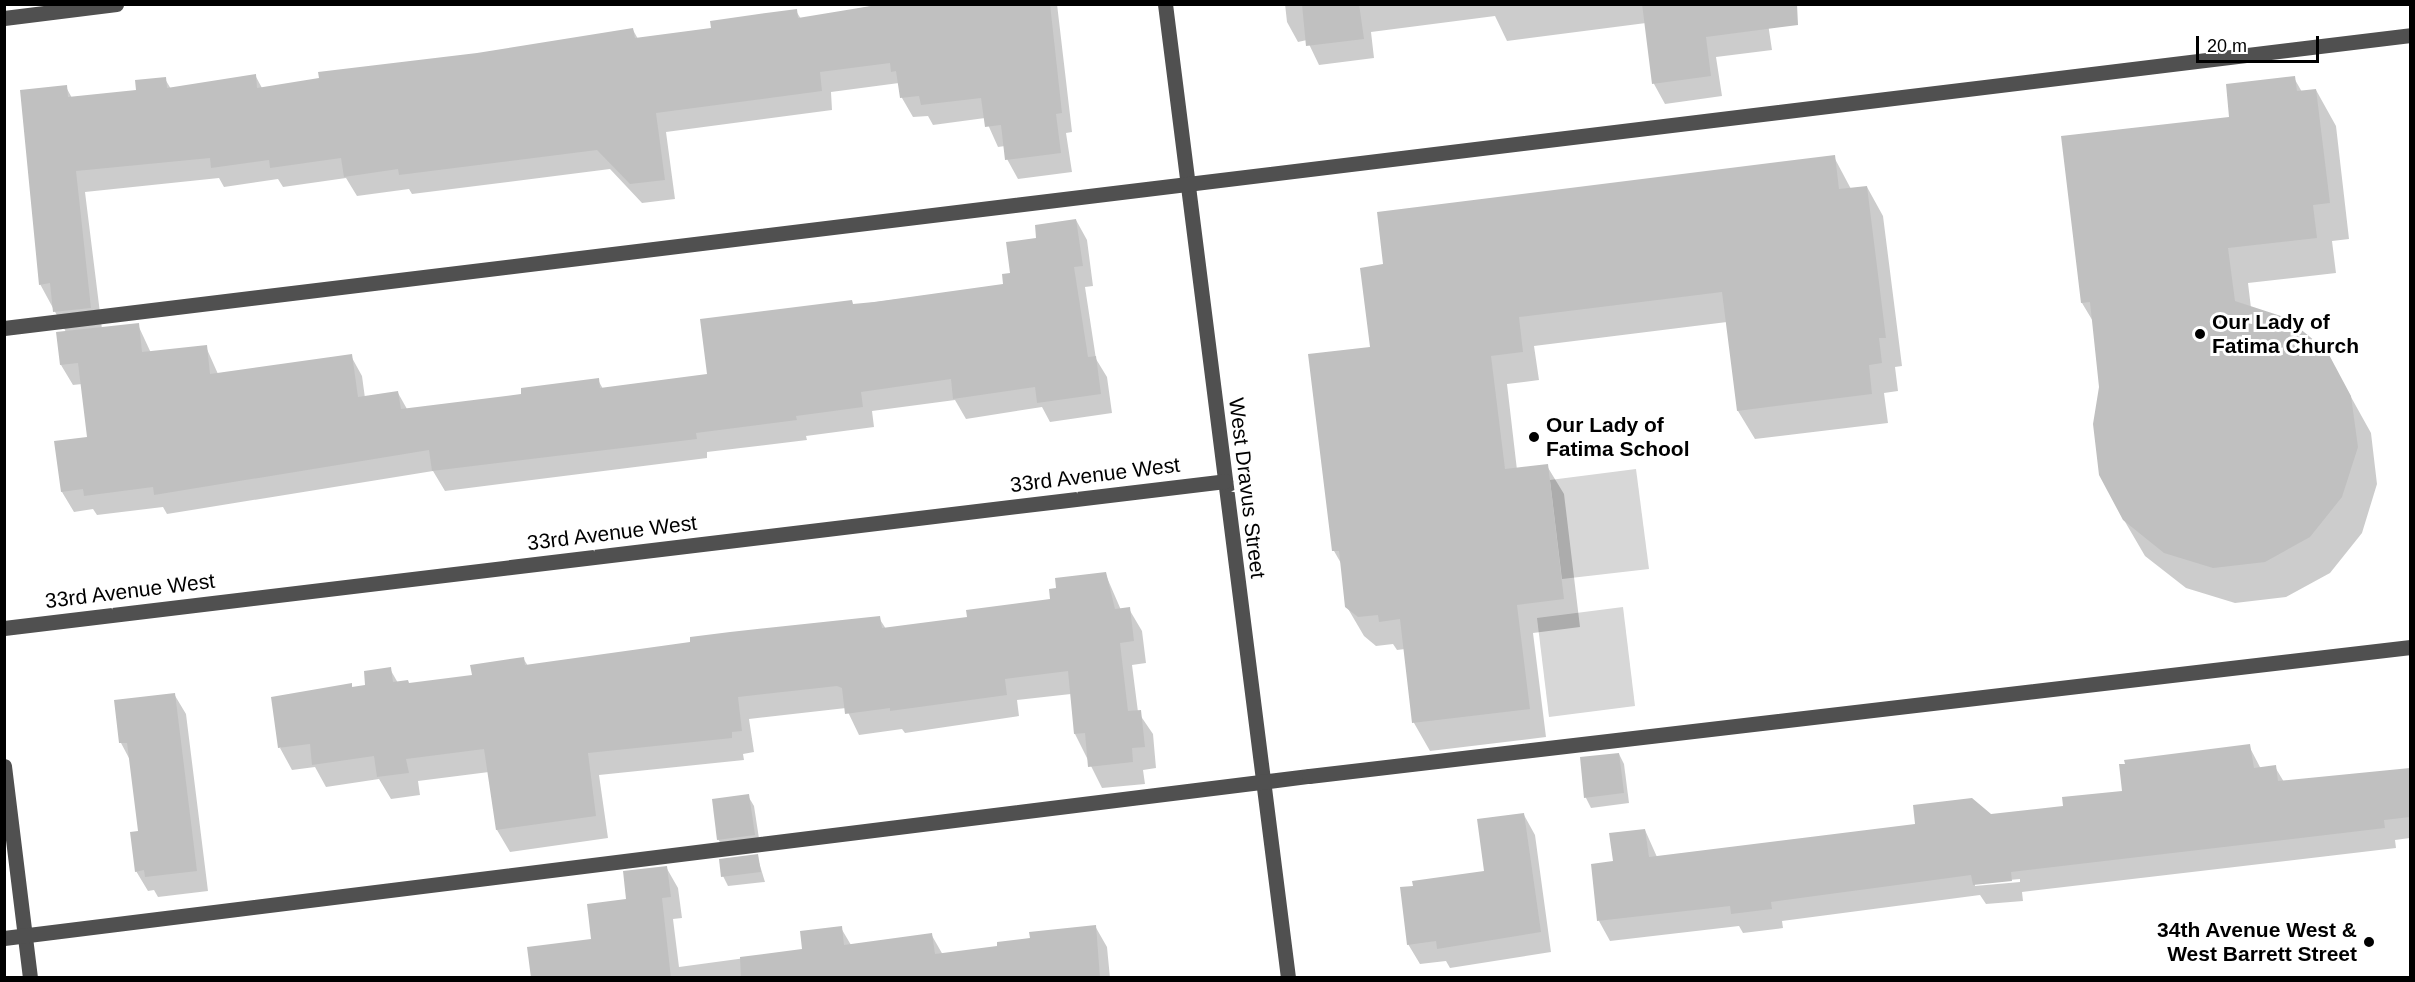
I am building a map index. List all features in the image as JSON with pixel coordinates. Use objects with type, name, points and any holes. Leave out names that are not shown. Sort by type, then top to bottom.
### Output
[{"type":"street","points":[[4,18],[116,4]]},
{"type":"street","name":"West Dravus Street","points":[[1165,4],[1287,978]]},
{"type":"street","points":[[4,328],[2410,35]]},
{"type":"street","name":"33rd Avenue West","points":[[4,628],[1226,481]]},
{"type":"street","points":[[4,938],[1262,782],[2410,647]]},
{"type":"street","points":[[4,766],[30,978]]},
{"type":"shaded area","points":[[1636,469],[1649,569],[1562,579],[1550,480]]},
{"type":"shaded area","points":[[1623,607],[1635,706],[1549,717],[1537,618]]},
{"type":"building","points":[[883,4],[1050,4],[1062,113],[1056,114],[1061,153],[1005,160],[1001,125],[985,127],[981,98],[921,105],[919,96],[900,98],[896,71],[891,72],[890,63],[820,72],[822,91],[656,113],[665,180],[630,184],[597,150],[399,175],[398,169],[344,177],[341,158],[270,168],[269,160],[211,168],[210,158],[76,171],[91,308],[53,312],[50,283],[39,285],[20,90],[67,85],[68,97],[136,90],[135,80],[166,77],[167,88],[256,74],[257,88],[319,78],[318,72],[477,53],[633,28],[635,38],[711,28],[710,21],[766,13],[797,9],[798,18]]},
{"type":"building","points":[[1302,4],[1359,4],[1364,39],[1306,46]]},
{"type":"building","points":[[1642,4],[1797,4],[1798,25],[1706,37],[1711,76],[1652,84]]},
{"type":"building","name":"Our Lady of Fatima Church","points":[[2295,76],[2297,91],[2316,89],[2330,203],[2313,205],[2317,238],[2228,248],[2235,301],[2287,318],[2327,351],[2351,396],[2358,447],[2342,497],[2310,537],[2265,562],[2213,568],[2164,553],[2123,520],[2099,475],[2093,424],[2099,387],[2090,302],[2081,303],[2061,136],[2229,117],[2226,84]]},
{"type":"building","points":[[1835,155],[1839,189],[1867,186],[1886,338],[1879,338],[1882,363],[1869,365],[1872,394],[1737,411],[1722,292],[1519,317],[1523,352],[1491,356],[1505,469],[1548,464],[1564,599],[1517,605],[1530,709],[1412,723],[1400,619],[1379,622],[1378,615],[1358,617],[1345,607],[1339,551],[1332,551],[1308,354],[1370,347],[1360,268],[1383,264],[1377,212]]},
{"type":"building","points":[[1076,219],[1083,266],[1074,267],[1088,357],[1096,356],[1101,394],[1037,403],[1035,387],[953,399],[951,379],[861,392],[863,407],[796,416],[797,420],[696,433],[697,439],[432,471],[429,450],[154,495],[153,487],[84,496],[83,489],[61,492],[54,441],[87,437],[78,363],[60,365],[56,332],[139,323],[142,352],[207,345],[210,374],[352,354],[358,397],[398,391],[401,409],[521,394],[521,388],[599,378],[600,388],[707,374],[700,319],[852,300],[853,304],[874,302],[1003,284],[1002,274],[1010,273],[1006,242],[1036,238],[1035,225]]},
{"type":"building","points":[[1106,572],[1115,609],[1130,607],[1134,641],[1120,643],[1128,711],[1141,710],[1145,747],[1132,748],[1133,762],[1088,767],[1085,733],[1074,734],[1068,671],[1005,679],[1007,695],[890,711],[890,708],[845,714],[842,688],[837,686],[738,697],[742,731],[732,732],[732,738],[588,753],[596,816],[496,830],[484,749],[406,759],[409,773],[377,777],[374,756],[312,765],[310,744],[278,748],[271,697],[352,683],[352,687],[365,685],[364,671],[391,667],[393,682],[408,680],[409,683],[472,675],[470,665],[524,657],[525,665],[690,642],[690,637],[730,632],[880,616],[882,628],[967,617],[966,610],[1050,599],[1049,589],[1056,588],[1055,578]]},
{"type":"building","points":[[175,693],[197,871],[145,877],[144,870],[135,872],[130,832],[138,831],[127,743],[119,743],[114,700]]},
{"type":"building","points":[[2250,744],[2254,768],[2276,765],[2278,781],[2410,768],[2410,817],[2384,820],[2385,828],[2011,872],[2012,881],[1973,885],[1971,875],[1771,902],[1772,909],[1731,914],[1730,906],[1597,921],[1591,864],[1613,861],[1609,833],[1645,829],[1649,857],[1915,824],[1913,805],[1972,798],[1991,814],[2063,806],[2062,797],[2122,791],[2119,764],[2125,764],[2124,760]]},
{"type":"building","points":[[1619,753],[1624,793],[1584,798],[1580,757]]},
{"type":"building","points":[[749,794],[755,835],[717,840],[712,799]]},
{"type":"building","points":[[1524,813],[1541,932],[1437,949],[1436,941],[1407,945],[1400,887],[1413,886],[1412,881],[1484,871],[1477,819]]},
{"type":"building","points":[[758,854],[761,872],[721,877],[719,859]]},
{"type":"building","points":[[667,866],[671,897],[662,898],[671,978],[531,978],[527,947],[591,939],[587,904],[626,899],[623,871]]},
{"type":"building","points":[[1096,925],[1100,978],[741,978],[740,957],[802,949],[800,931],[842,926],[844,945],[932,933],[935,954],[997,946],[997,942],[1030,938],[1029,932]]},
{"type":"place","name":"Our Lady of Fatima Church","points":[[2200,334]]},
{"type":"place","name":"Our Lady of Fatima School","points":[[1534,437]]},
{"type":"place","name":"34th Avenue West & West Barrett Street","points":[[2369,942]]}]
